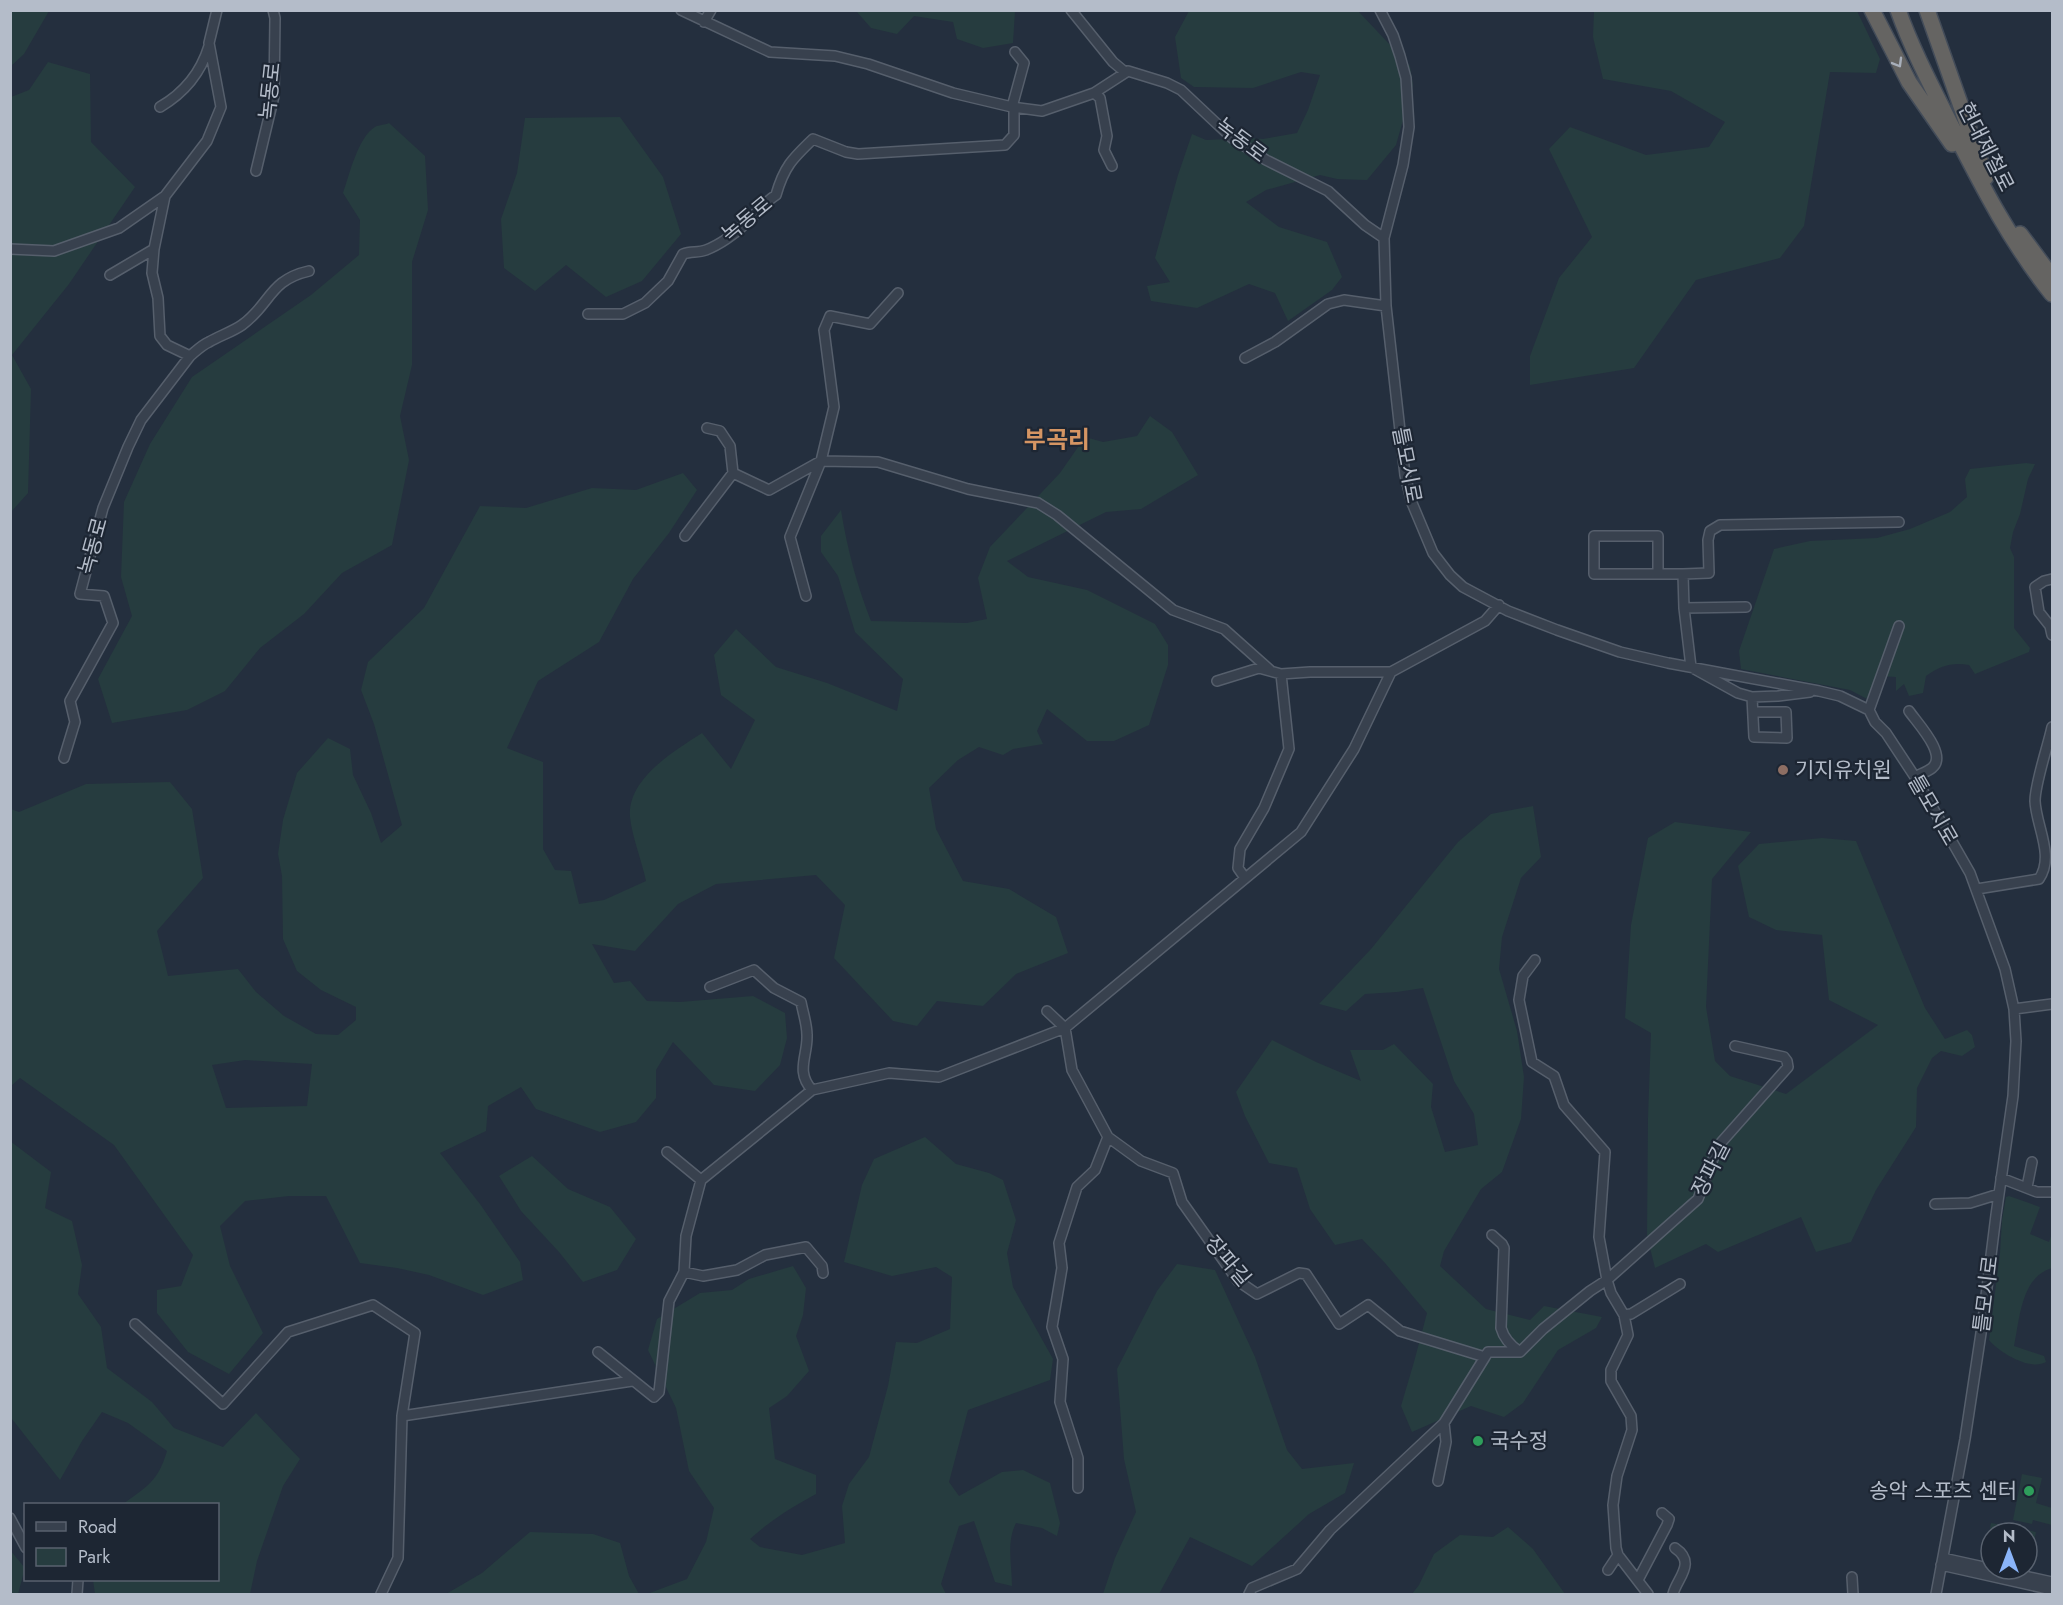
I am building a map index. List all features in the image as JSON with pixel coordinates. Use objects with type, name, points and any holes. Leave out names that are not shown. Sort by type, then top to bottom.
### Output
[{"type":"highway","points":[[1872,10],[1910,82],[1936,123],[1982,178]]},
{"type":"highway","name":"현대제철로","points":[[1898,10],[1938,99],[1982,178],[2052,277]]},
{"type":"highway","name":"현대제철로","points":[[1908,10],[1982,178],[2011,237],[2052,294]]},
{"type":"highway","points":[[1927,10],[1982,178]]},
{"type":"street","points":[[160,107],[176,98],[190,83],[206,56],[217,10]]},
{"type":"street","name":"녹동로","points":[[256,171],[274,96],[275,18],[273,10]]},
{"type":"street","points":[[681,10],[770,52],[835,56],[868,64],[953,93],[1013,107],[1042,111],[1094,93],[1125,72],[1113,62],[1071,10]]},
{"type":"street","points":[[704,22],[711,10]]},
{"type":"street","name":"틀모시로","points":[[1380,10],[1392,35],[1406,78],[1409,127],[1403,165],[1384,238],[1386,306],[1405,476],[1420,524],[1433,553],[1450,575],[1463,586],[1508,611],[1557,630],[1620,652],[1840,696],[1869,710],[1875,722],[1886,733],[1915,777],[1948,833],[1977,890],[2005,969],[2014,1009],[2016,1041],[2013,1096],[1973,1392],[1936,1594]]},
{"type":"street","points":[[10,249],[54,250],[64,247],[119,228],[165,196],[207,141],[221,107],[209,43]]},
{"type":"street","name":"녹동로","points":[[588,314],[622,314],[645,303],[668,281],[683,254],[706,250],[723,240],[745,224],[762,204],[776,195],[784,171],[813,139],[846,152],[858,154],[1005,145],[1014,135],[1013,107],[1024,63],[1015,52]]},
{"type":"street","name":"녹동로","points":[[1125,72],[1167,83],[1181,90],[1232,138],[1266,160],[1328,191],[1365,225],[1384,238]]},
{"type":"street","points":[[1094,93],[1100,98],[1107,136],[1104,150],[1112,166]]},
{"type":"street","points":[[165,196],[154,249],[152,273],[158,298],[160,336],[167,345],[190,356]]},
{"type":"street","points":[[110,275],[154,249]]},
{"type":"street","name":"녹동로","points":[[64,758],[75,722],[70,701],[113,622],[104,596],[80,594],[103,508],[141,420],[190,356],[207,342],[240,327],[257,312],[274,288],[295,274],[309,271]]},
{"type":"street","points":[[806,596],[790,537],[821,461],[834,407],[824,330],[830,316],[870,324],[898,293]]},
{"type":"street","points":[[1245,358],[1275,342],[1328,304],[1344,300],[1386,306]]},
{"type":"street","points":[[685,536],[733,473],[730,446],[720,431],[707,428]]},
{"type":"street","points":[[733,473],[769,490],[821,461],[878,462],[968,489],[1038,502],[1173,610],[1224,629],[1270,670]]},
{"type":"street","points":[[1658,574],[1658,536],[1594,536],[1594,574],[1658,574],[1683,574],[1709,573],[1710,531],[1720,525],[1899,522]]},
{"type":"street","points":[[1683,574],[1684,608],[1692,667],[1738,693],[1752,697],[1819,691]]},
{"type":"street","points":[[2052,579],[2035,587],[2039,612],[2050,626],[2052,635]]},
{"type":"street","points":[[1217,681],[1259,668],[1281,674],[1391,672],[1485,621],[1498,605]]},
{"type":"street","points":[[1684,608],[1746,607]]},
{"type":"street","points":[[1869,710],[1899,626]]},
{"type":"street","points":[[598,1352],[654,1397],[659,1392],[669,1301],[684,1272],[686,1236],[701,1180],[812,1090],[889,1073],[939,1077],[1065,1028],[1301,832],[1354,749],[1391,672]]},
{"type":"street","points":[[1245,878],[1238,868],[1240,849],[1264,808],[1289,749],[1281,674]]},
{"type":"street","points":[[1752,697],[1754,737],[1787,738],[1786,712],[1753,712]]},
{"type":"street","points":[[1910,711],[1936,750],[1937,759],[1933,767],[1915,777]]},
{"type":"street","points":[[1977,890],[2039,879],[2044,871],[2046,860],[2035,797],[2051,741],[2052,727]]},
{"type":"street","points":[[1535,960],[1523,976],[1519,1000],[1532,1062],[1554,1076],[1564,1105],[1605,1152],[1599,1237],[1607,1280],[1611,1293],[1624,1315],[1628,1335],[1611,1370],[1611,1381],[1631,1416],[1632,1430],[1617,1476],[1613,1505],[1618,1555],[1648,1594]]},
{"type":"street","points":[[710,987],[754,970],[774,988],[801,1002],[807,1035],[802,1068],[807,1084],[812,1090]]},
{"type":"street","points":[[2014,1009],[2052,1004]]},
{"type":"street","points":[[1047,1011],[1065,1028],[1072,1070],[1108,1137],[1095,1170],[1077,1187],[1059,1243],[1062,1268],[1052,1327],[1063,1359],[1060,1401],[1078,1458],[1078,1488]]},
{"type":"street","name":"장파길","points":[[1108,1137],[1141,1161],[1173,1173],[1182,1202],[1238,1281],[1257,1294],[1299,1273],[1306,1274],[1339,1324],[1368,1305],[1400,1331],[1485,1357],[1488,1352],[1520,1352],[1543,1329],[1607,1280],[1698,1200],[1718,1146],[1788,1067],[1784,1057],[1736,1046]]},
{"type":"street","points":[[667,1152],[701,1180]]},
{"type":"street","points":[[2027,1187],[2032,1161]]},
{"type":"street","points":[[2001,1178],[2037,1192],[2052,1192]]},
{"type":"street","points":[[1935,1204],[1970,1203],[1999,1194]]},
{"type":"street","points":[[1491,1234],[1502,1244],[1503,1248],[1501,1328],[1512,1347],[1520,1352]]},
{"type":"street","points":[[684,1272],[703,1276],[737,1270],[765,1255],[806,1247],[822,1266],[823,1273]]},
{"type":"street","points":[[1624,1315],[1631,1314],[1680,1284]]},
{"type":"street","points":[[135,1324],[223,1404],[288,1332],[373,1305],[415,1333],[402,1416],[398,1558],[381,1594]]},
{"type":"street","points":[[1249,1594],[1252,1588],[1297,1569],[1330,1530],[1444,1423],[1485,1357]]},
{"type":"street","points":[[402,1416],[632,1381]]},
{"type":"street","points":[[1438,1481],[1446,1442],[1444,1423]]},
{"type":"street","points":[[1638,1580],[1667,1525],[1669,1519],[1662,1513]]},
{"type":"street","points":[[10,1518],[24,1544]]},
{"type":"street","points":[[1673,1594],[1685,1569],[1685,1561],[1681,1552],[1675,1548]]},
{"type":"street","points":[[1608,1570],[1618,1555]]},
{"type":"street","points":[[1942,1562],[2052,1582]]},
{"type":"street","points":[[1942,1562],[2052,1590]]},
{"type":"street","points":[[1852,1577],[1853,1594]]},
{"type":"green space","points":[[11,10],[49,11],[24,54],[11,66]]},
{"type":"green space","points":[[1015,11],[1013,43],[983,48],[957,39],[953,22],[914,16],[897,34],[871,28],[857,12]]},
{"type":"green space","points":[[1189,11],[1358,11],[1410,66],[1413,85],[1396,145],[1367,180],[1337,179],[1320,175],[1266,190],[1246,202],[1279,227],[1327,242],[1342,277],[1332,290],[1288,321],[1275,293],[1249,284],[1197,308],[1151,301],[1147,286],[1170,282],[1155,258],[1192,134],[1206,140],[1263,139],[1297,133],[1320,75],[1301,72],[1253,88],[1194,87],[1181,78],[1175,37]]},
{"type":"green space","points":[[1594,11],[1857,11],[1880,59],[1876,73],[1830,72],[1804,226],[1780,258],[1696,280],[1634,368],[1530,385],[1530,356],[1559,278],[1592,237],[1549,149],[1570,127],[1646,155],[1709,147],[1725,122],[1671,91],[1603,79],[1593,37]]},
{"type":"green space","points":[[48,62],[90,74],[91,142],[135,187],[69,284],[12,355],[31,389],[28,493],[11,512],[11,97],[29,90]]},
{"type":"green space","points":[[620,117],[663,177],[681,234],[642,281],[606,297],[566,265],[535,291],[504,268],[501,219],[517,173],[525,118]]},
{"type":"green space","points":[[389,123],[425,156],[428,210],[412,262],[412,365],[400,416],[409,460],[392,545],[342,573],[304,614],[260,648],[225,691],[187,710],[112,723],[98,679],[132,616],[121,577],[124,502],[150,444],[192,377],[311,295],[359,255],[360,220],[343,193],[355,157],[364,139],[375,127]]},
{"type":"green space","points":[[1150,416],[1172,432],[1198,475],[1141,509],[1106,512],[1007,561],[1028,577],[1087,590],[1155,624],[1168,645],[1168,665],[1149,725],[1114,741],[1087,741],[1047,709],[1037,731],[1043,744],[1013,749],[1003,755],[979,747],[958,760],[929,788],[936,829],[963,881],[1009,889],[1056,917],[1068,953],[1016,974],[983,1006],[937,1001],[917,1026],[893,1021],[834,958],[845,905],[816,875],[716,884],[678,904],[635,951],[592,944],[614,983],[630,981],[647,1001],[680,1002],[753,996],[785,1013],[787,1038],[780,1065],[755,1091],[714,1085],[673,1042],[656,1070],[656,1098],[636,1122],[600,1132],[536,1109],[521,1087],[488,1106],[486,1131],[440,1153],[480,1204],[520,1262],[523,1280],[483,1295],[429,1275],[360,1263],[326,1196],[289,1196],[245,1201],[220,1226],[230,1266],[263,1333],[229,1374],[188,1352],[157,1313],[157,1290],[181,1286],[193,1255],[114,1145],[20,1078],[11,1086],[11,809],[19,812],[86,784],[170,782],[192,809],[203,878],[157,931],[168,976],[238,969],[256,992],[284,1016],[316,1034],[338,1035],[356,1020],[356,1007],[321,990],[297,971],[283,939],[282,876],[278,854],[283,820],[297,773],[328,738],[350,749],[353,775],[371,813],[381,843],[402,825],[374,724],[361,690],[368,662],[424,608],[480,506],[526,508],[592,488],[636,490],[683,473],[697,490],[669,533],[633,579],[599,642],[538,681],[507,748],[543,762],[543,849],[555,870],[571,871],[579,904],[604,900],[646,881],[633,833],[630,817],[631,803],[644,778],[666,757],[702,733],[731,769],[755,720],[721,695],[714,655],[736,629],[776,667],[827,683],[897,711],[903,679],[855,632],[838,576],[821,552],[821,536],[841,510],[853,567],[871,621],[967,623],[987,619],[978,578],[990,547],[1060,473],[1085,437],[1103,442],[1137,436]],"holes":[[[245,1060],[312,1064],[307,1106],[226,1108],[212,1065]]]},
{"type":"green space","points":[[2035,464],[2028,479],[2010,548],[2014,557],[2014,628],[2030,648],[2029,652],[1975,674],[1969,665],[1957,664],[1941,667],[1926,676],[1923,693],[1909,696],[1904,684],[1896,691],[1896,677],[1881,676],[1871,701],[1850,690],[1741,669],[1739,651],[1774,549],[1810,541],[1877,538],[1910,529],[1950,512],[1967,497],[1965,479],[1970,469]]},
{"type":"green space","points":[[1533,806],[1541,857],[1521,878],[1502,937],[1499,969],[1517,1031],[1524,1077],[1521,1119],[1502,1172],[1481,1189],[1444,1251],[1440,1266],[1486,1309],[1530,1320],[1544,1306],[1602,1317],[1596,1328],[1558,1350],[1523,1403],[1504,1417],[1471,1406],[1412,1432],[1401,1406],[1427,1313],[1362,1239],[1335,1245],[1310,1209],[1297,1168],[1269,1163],[1245,1116],[1236,1092],[1272,1040],[1361,1081],[1350,1050],[1383,1050],[1394,1044],[1433,1084],[1431,1107],[1445,1152],[1478,1145],[1474,1114],[1454,1081],[1423,988],[1365,994],[1346,1011],[1319,1004],[1371,949],[1458,842],[1491,814]]},
{"type":"green space","points":[[1675,822],[1751,832],[1712,879],[1706,1007],[1715,1061],[1730,1076],[1786,1094],[1878,1025],[1829,1000],[1822,935],[1776,930],[1749,917],[1738,866],[1759,844],[1822,838],[1856,841],[1925,1008],[1945,1039],[1967,1030],[1972,1035],[1975,1047],[1962,1056],[1941,1051],[1932,1058],[1917,1088],[1916,1127],[1876,1190],[1851,1242],[1816,1252],[1801,1217],[1718,1252],[1706,1244],[1655,1268],[1647,1236],[1651,1033],[1625,1018],[1631,925],[1648,838]]},
{"type":"green space","points":[[925,1137],[956,1164],[989,1173],[1003,1180],[1016,1220],[1007,1253],[1013,1287],[1053,1359],[1050,1380],[968,1410],[949,1482],[959,1496],[1002,1472],[1023,1470],[1050,1483],[1060,1523],[1057,1536],[1042,1528],[1016,1523],[1010,1546],[1012,1586],[995,1582],[974,1521],[959,1526],[941,1584],[946,1594],[647,1594],[687,1579],[706,1542],[714,1508],[689,1471],[676,1408],[648,1350],[657,1319],[700,1293],[732,1290],[749,1279],[793,1266],[806,1288],[803,1315],[796,1336],[809,1371],[787,1396],[769,1408],[775,1459],[816,1475],[816,1494],[782,1514],[750,1539],[760,1547],[802,1555],[845,1543],[842,1506],[849,1484],[869,1457],[888,1386],[896,1342],[917,1343],[950,1329],[952,1277],[936,1267],[892,1276],[844,1262],[862,1185],[874,1159]]},
{"type":"green space","points":[[10,1141],[51,1172],[45,1208],[72,1221],[82,1265],[78,1294],[101,1327],[107,1368],[152,1402],[174,1428],[223,1447],[256,1413],[300,1459],[283,1486],[257,1561],[250,1594],[95,1594],[93,1581],[219,1581],[219,1503],[124,1503],[156,1476],[167,1451],[128,1423],[102,1412],[60,1480],[10,1414]]},
{"type":"green space","points":[[532,1156],[568,1189],[610,1207],[636,1239],[617,1270],[583,1282],[521,1211],[499,1176]]},
{"type":"green space","points":[[2009,1196],[2040,1207],[2030,1234],[2049,1242],[2052,1233],[2052,1268],[2034,1280],[2028,1289],[2020,1311],[2014,1346],[2044,1356],[2046,1362],[2039,1364],[2016,1359],[2000,1350],[1989,1340],[2002,1220],[2006,1197]]},
{"type":"green space","points":[[1177,1264],[1215,1270],[1255,1357],[1287,1450],[1302,1469],[1354,1463],[1345,1493],[1309,1514],[1252,1566],[1190,1537],[1159,1594],[1103,1594],[1115,1558],[1136,1512],[1124,1459],[1117,1369],[1157,1291]]},
{"type":"green space","name":"송악 스포츠 센터","points":[[2022,1474],[2042,1478],[2036,1503],[2052,1508],[2052,1525],[2033,1520],[2013,1520]]},
{"type":"green space","points":[[1508,1527],[1533,1549],[1565,1594],[1412,1594],[1434,1554],[1460,1535],[1493,1537]]},
{"type":"green space","points":[[530,1532],[593,1534],[620,1543],[629,1576],[639,1594],[446,1594],[482,1573]]},
{"type":"green space","points":[[10,1550],[24,1567],[18,1594],[11,1594]]},
{"type":"place","name":"기지유치원","points":[[1783,770]]},
{"type":"place","name":"국수정","points":[[1478,1441]]},
{"type":"place","name":"송악 스포츠 센터","points":[[2029,1491]]},
{"type":"district","name":"부곡리","points":[[1057,439]]}]
